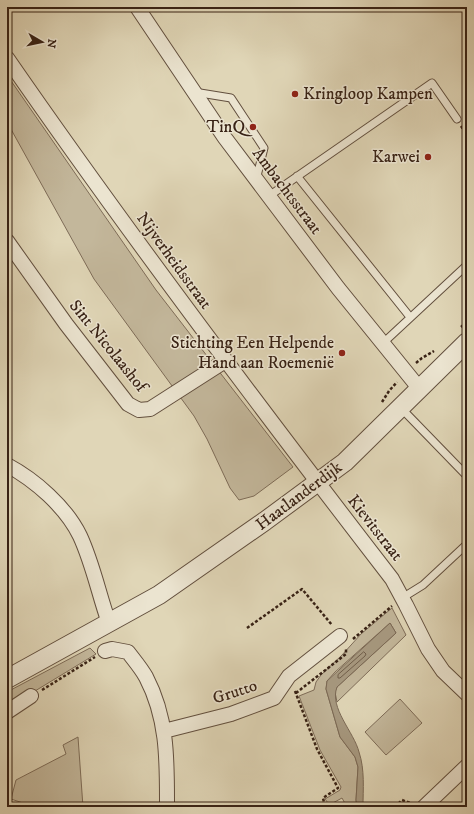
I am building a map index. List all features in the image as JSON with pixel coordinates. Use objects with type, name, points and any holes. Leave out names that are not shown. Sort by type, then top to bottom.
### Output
[{"type":"street","name":"Ambachtsstraat","points":[[136,7],[193,92],[256,180],[382,344],[419,388]]},
{"type":"street","name":"Nijverheidsstraat","points":[[7,58],[65,142],[224,361],[317,482]]},
{"type":"street","name":"Sint Nicolaashof","points":[[7,241],[66,324],[128,404],[139,410],[150,409],[224,361]]},
{"type":"street","name":"Haatlanderdijk","points":[[7,679],[159,595],[265,521],[345,462],[467,342]]},
{"type":"street","points":[[7,465],[36,483],[68,516],[80,536],[109,623]]},
{"type":"street","name":"Kievitstraat","points":[[317,482],[392,579],[428,649],[443,671],[467,694]]},
{"type":"street","name":"Grutto","points":[[164,731],[231,714],[274,698],[289,676],[341,637]]},
{"type":"street","points":[[102,653],[112,649],[128,652],[146,677],[160,711],[164,731],[167,807]]},
{"type":"street","points":[[7,712],[31,696]]},
{"type":"street","points":[[419,806],[467,766]]},
{"type":"lane","points":[[269,196],[432,82],[457,119]]},
{"type":"lane","points":[[193,92],[231,98],[264,148],[256,180]]},
{"type":"lane","points":[[298,176],[410,317]]},
{"type":"lane","points":[[382,344],[467,265]]},
{"type":"lane","points":[[400,407],[467,476]]},
{"type":"lane","points":[[402,598],[423,585],[467,544]]},
{"type":"path","points":[[248,628],[302,588],[341,637],[346,654],[296,693]]},
{"type":"path","points":[[31,696],[102,653]]},
{"type":"path","points":[[289,676],[317,749],[338,788],[323,798],[325,807]]},
{"type":"path","points":[[395,807],[402,800],[419,806]]},
{"type":"shaded area","points":[[7,75],[156,290],[293,467],[254,496],[239,500],[230,488],[207,439],[194,416],[94,279],[7,122]]},
{"type":"shaded area","points":[[392,608],[406,635],[337,702],[335,692],[337,687],[396,633],[390,623],[335,672],[327,681],[326,689],[340,737],[355,757],[358,767],[357,807],[347,807],[342,798],[331,804],[325,799],[340,790],[341,787],[320,750],[299,696],[314,690],[316,682],[321,675],[361,634]]},
{"type":"shaded area","points":[[90,648],[96,654],[7,708],[7,692]]},
{"type":"shaded area","points":[[400,699],[422,723],[386,755],[365,732]]},
{"type":"shaded area","points":[[78,737],[83,807],[35,807],[11,799],[16,780],[66,754],[63,745]]},
{"type":"water","points":[[390,623],[396,633],[337,687],[335,695],[339,712],[356,744],[361,759],[363,807],[357,807],[358,767],[355,757],[340,737],[326,689],[327,681]]},
{"type":"place","name":"Kringloop Kampen","points":[[295,94]]},
{"type":"place","name":"TinQ","points":[[253,127]]},
{"type":"place","name":"Karwei","points":[[428,157]]},
{"type":"place","name":"Stichting Een Helpende Hand aan Roemenië","points":[[342,353]]}]
